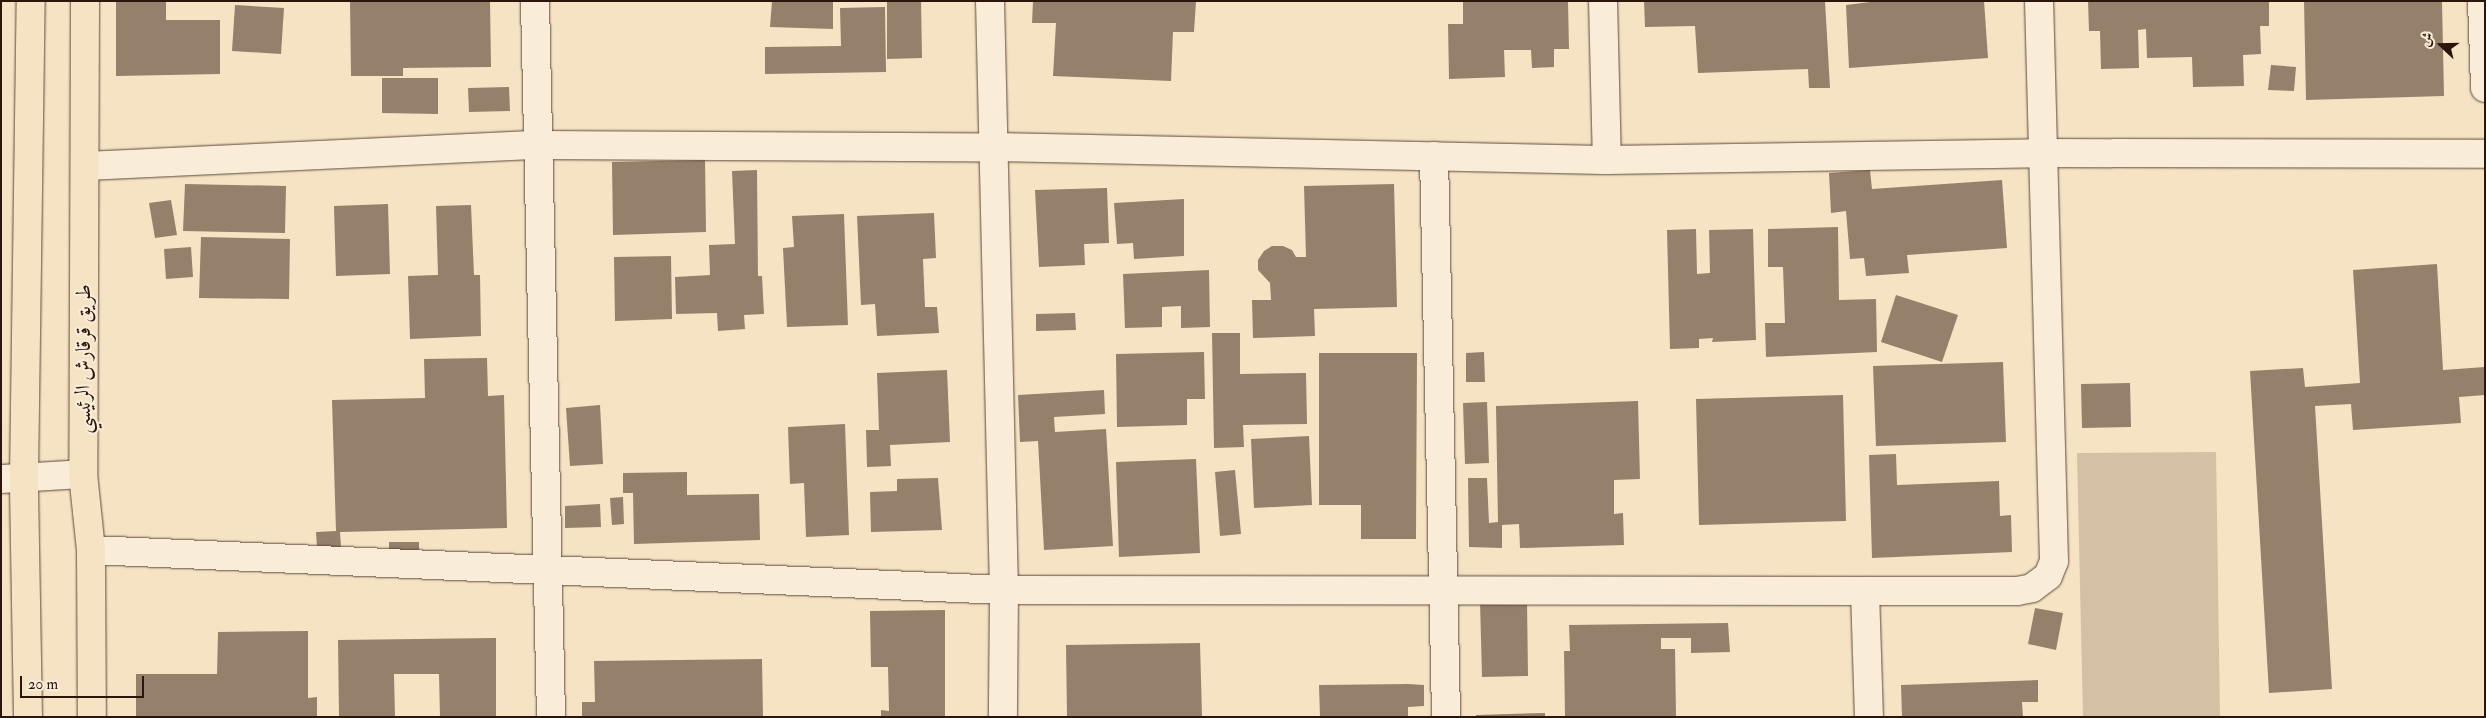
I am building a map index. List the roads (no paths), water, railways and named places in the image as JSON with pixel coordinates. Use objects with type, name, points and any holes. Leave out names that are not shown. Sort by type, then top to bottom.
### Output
[{"type":"main road","points":[[28,717],[13,479],[31,1]]},
{"type":"main road","name":"طريق قرقارش الرئيسي","points":[[85,1],[86,166],[83,474],[91,550],[92,717]]},
{"type":"street","points":[[535,1],[550,717]]},
{"type":"street","points":[[990,1],[995,147],[1004,590],[1003,717]]},
{"type":"street","points":[[1603,1],[1607,160]]},
{"type":"street","points":[[91,550],[1004,590],[1444,592],[2017,591],[2032,588],[2048,576],[2054,561],[2041,153],[2039,1]]},
{"type":"street","points":[[2482,1],[2485,88]]},
{"type":"street","points":[[86,166],[538,145],[995,147],[1607,160],[2041,153],[2485,154]]},
{"type":"street","points":[[1434,156],[1446,717]]},
{"type":"street","points":[[13,479],[83,474]]},
{"type":"street","points":[[1865,591],[1870,717]]}]
